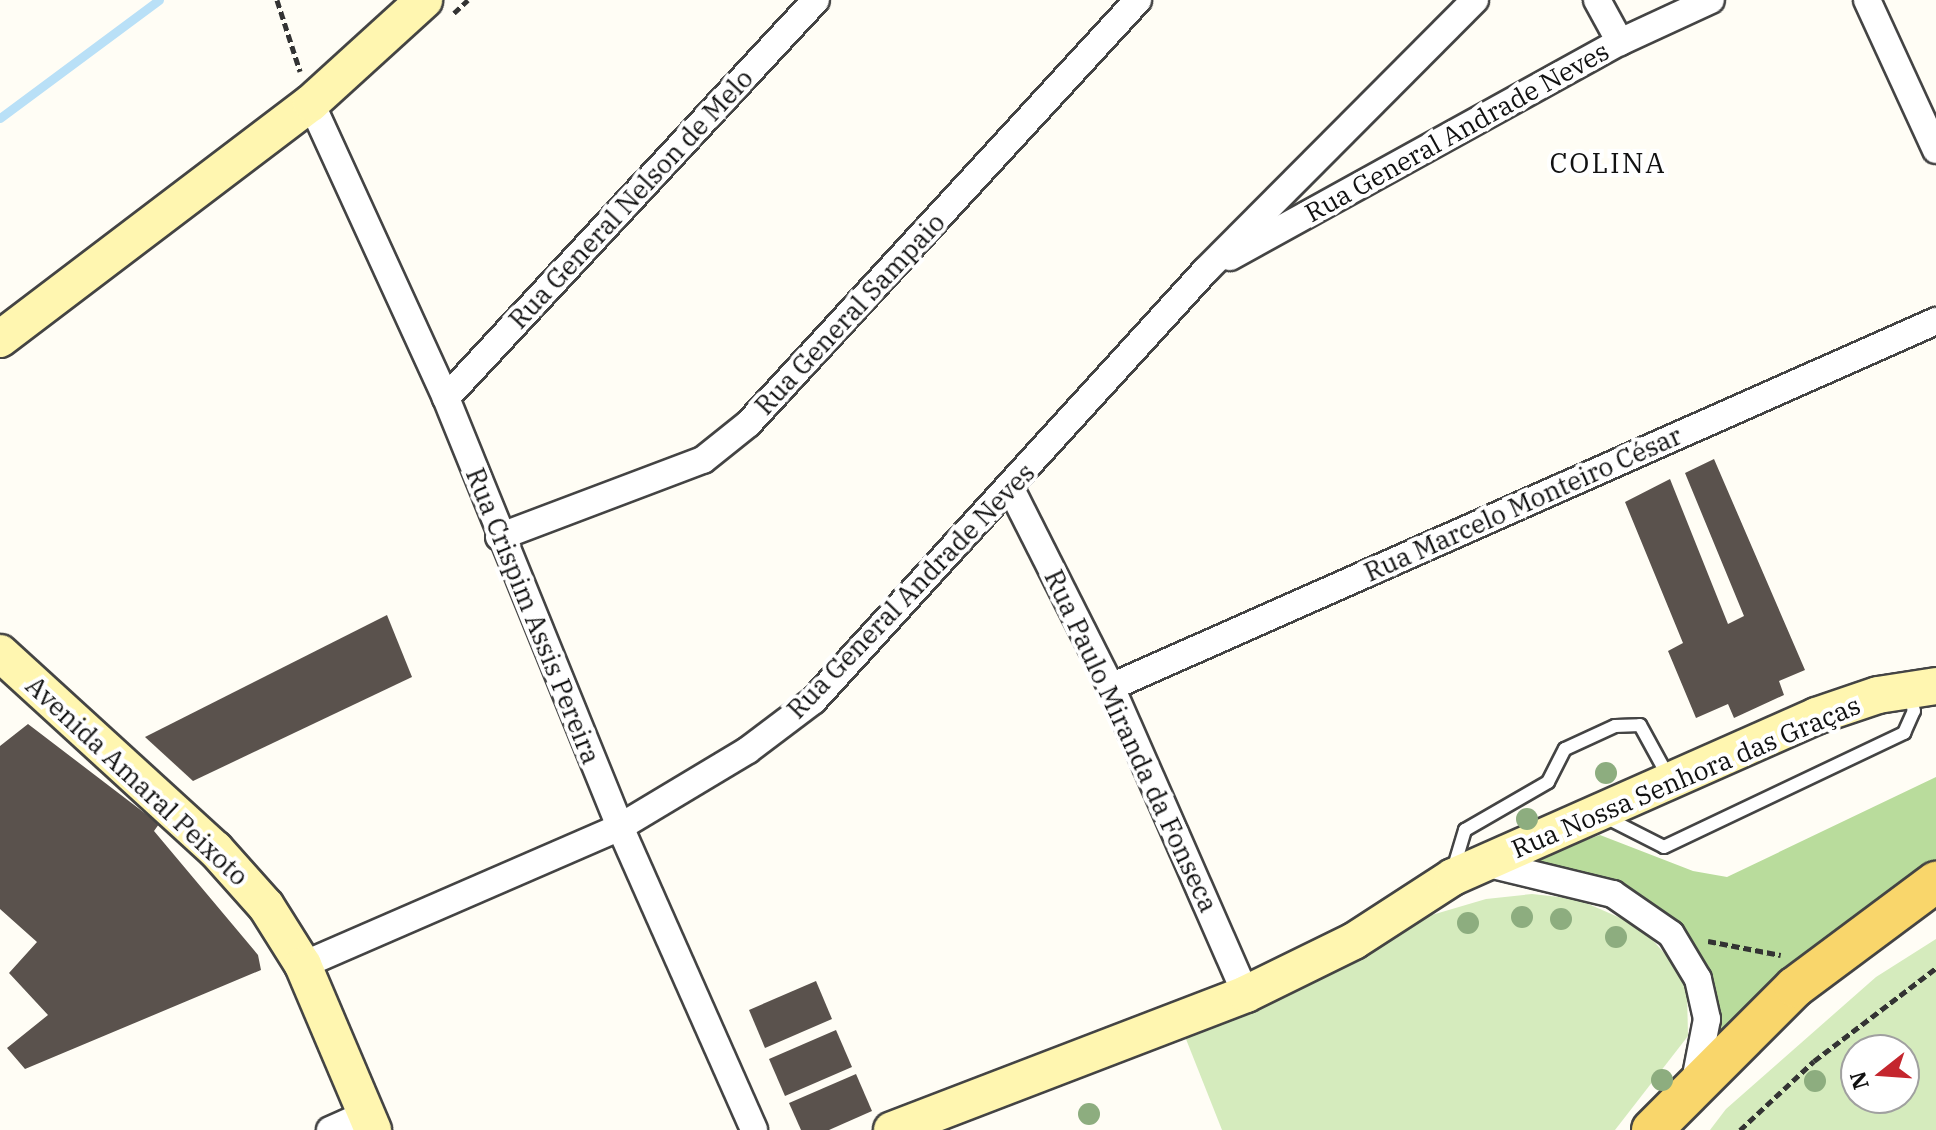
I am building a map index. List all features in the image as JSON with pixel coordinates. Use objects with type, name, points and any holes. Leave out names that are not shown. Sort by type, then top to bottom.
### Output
[{"type":"main road","points":[[0,339],[436,9]]},
{"type":"main road","name":"Avenida Amaral Peixoto","points":[[3,662],[243,879],[303,965],[369,1122]]},
{"type":"main road","name":"Rua Nossa Senhora das Graças","points":[[892,1130],[1246,994],[1354,941],[1469,870],[1603,816],[1844,705],[1922,688]]},
{"type":"main road","points":[[1652,1130],[1695,1081],[1833,955],[1936,882]]},
{"type":"main road","points":[[1682,1130],[1800,1016],[1936,915]]},
{"type":"street","name":"Rua General Nelson de Melo","points":[[446,398],[816,0]]},
{"type":"street","name":"Rua General Sampaio","points":[[499,537],[703,460],[748,424],[1138,0]]},
{"type":"street","name":"Rua General Andrade Neves","points":[[303,965],[620,827],[748,750],[813,701],[1011,489],[1206,270],[1475,0]]},
{"type":"street","points":[[1597,0],[1620,42]]},
{"type":"street","name":"Rua General Andrade Neves","points":[[1206,270],[1620,42],[1711,0]]},
{"type":"street","points":[[1867,0],[1936,150]]},
{"type":"street","name":"Rua Crispim Assis Pereira","points":[[311,103],[446,398],[499,537],[620,827],[754,1130]]},
{"type":"street","name":"Rua Marcelo Monteiro César","points":[[1111,687],[1936,321]]},
{"type":"street","name":"Rua Paulo Miranda da Fonseca","points":[[1011,489],[1111,687],[1246,994]]},
{"type":"street","name":"Rua Nossa Senhora das Graças","points":[[1469,870],[1613,894],[1671,934],[1698,979],[1707,1019],[1695,1081]]},
{"type":"street","points":[[330,1130],[369,1122]]},
{"type":"lane","points":[[1603,816],[1664,847],[1904,733],[1922,688]]},
{"type":"lane","points":[[1469,870],[1465,830],[1548,782],[1565,749],[1615,726],[1640,725],[1672,784]]},
{"type":"path","points":[[277,0],[311,103]]},
{"type":"path","points":[[436,9],[468,0]]},
{"type":"path","points":[[1671,934],[1790,956]]},
{"type":"path","points":[[1740,1130],[1814,1061],[1936,968]]},
{"type":"green space","points":[[1936,777],[1936,867],[1718,1049],[1716,1008],[1674,922],[1629,889],[1529,861],[1600,835],[1693,871],[1727,877]]},
{"type":"green space","points":[[1532,894],[1577,899],[1641,927],[1673,963],[1687,992],[1688,1036],[1615,1130],[1222,1130],[1182,1029],[1425,917],[1486,899]]},
{"type":"green space","points":[[1936,939],[1936,1130],[1710,1130],[1726,1109],[1876,977]]},
{"type":"building","points":[[1714,459],[1805,670],[1779,681],[1784,695],[1734,718],[1728,704],[1696,718],[1668,651],[1683,643],[1625,502],[1670,479],[1728,624],[1744,616],[1685,473]]},
{"type":"building","points":[[387,615],[412,677],[193,781],[145,737]]},
{"type":"building","points":[[28,724],[159,824],[154,831],[258,955],[261,970],[25,1069],[7,1048],[48,1015],[9,973],[37,942],[0,909],[0,746]]},
{"type":"building","points":[[816,981],[832,1019],[765,1048],[749,1010]]},
{"type":"building","points":[[836,1030],[852,1067],[785,1096],[769,1059]]},
{"type":"building","points":[[856,1074],[872,1111],[829,1130],[801,1130],[789,1103]]},
{"type":"waterway","points":[[0,118],[159,0]]},
{"type":"district","name":"COLINA","points":[[1608,163]]}]
